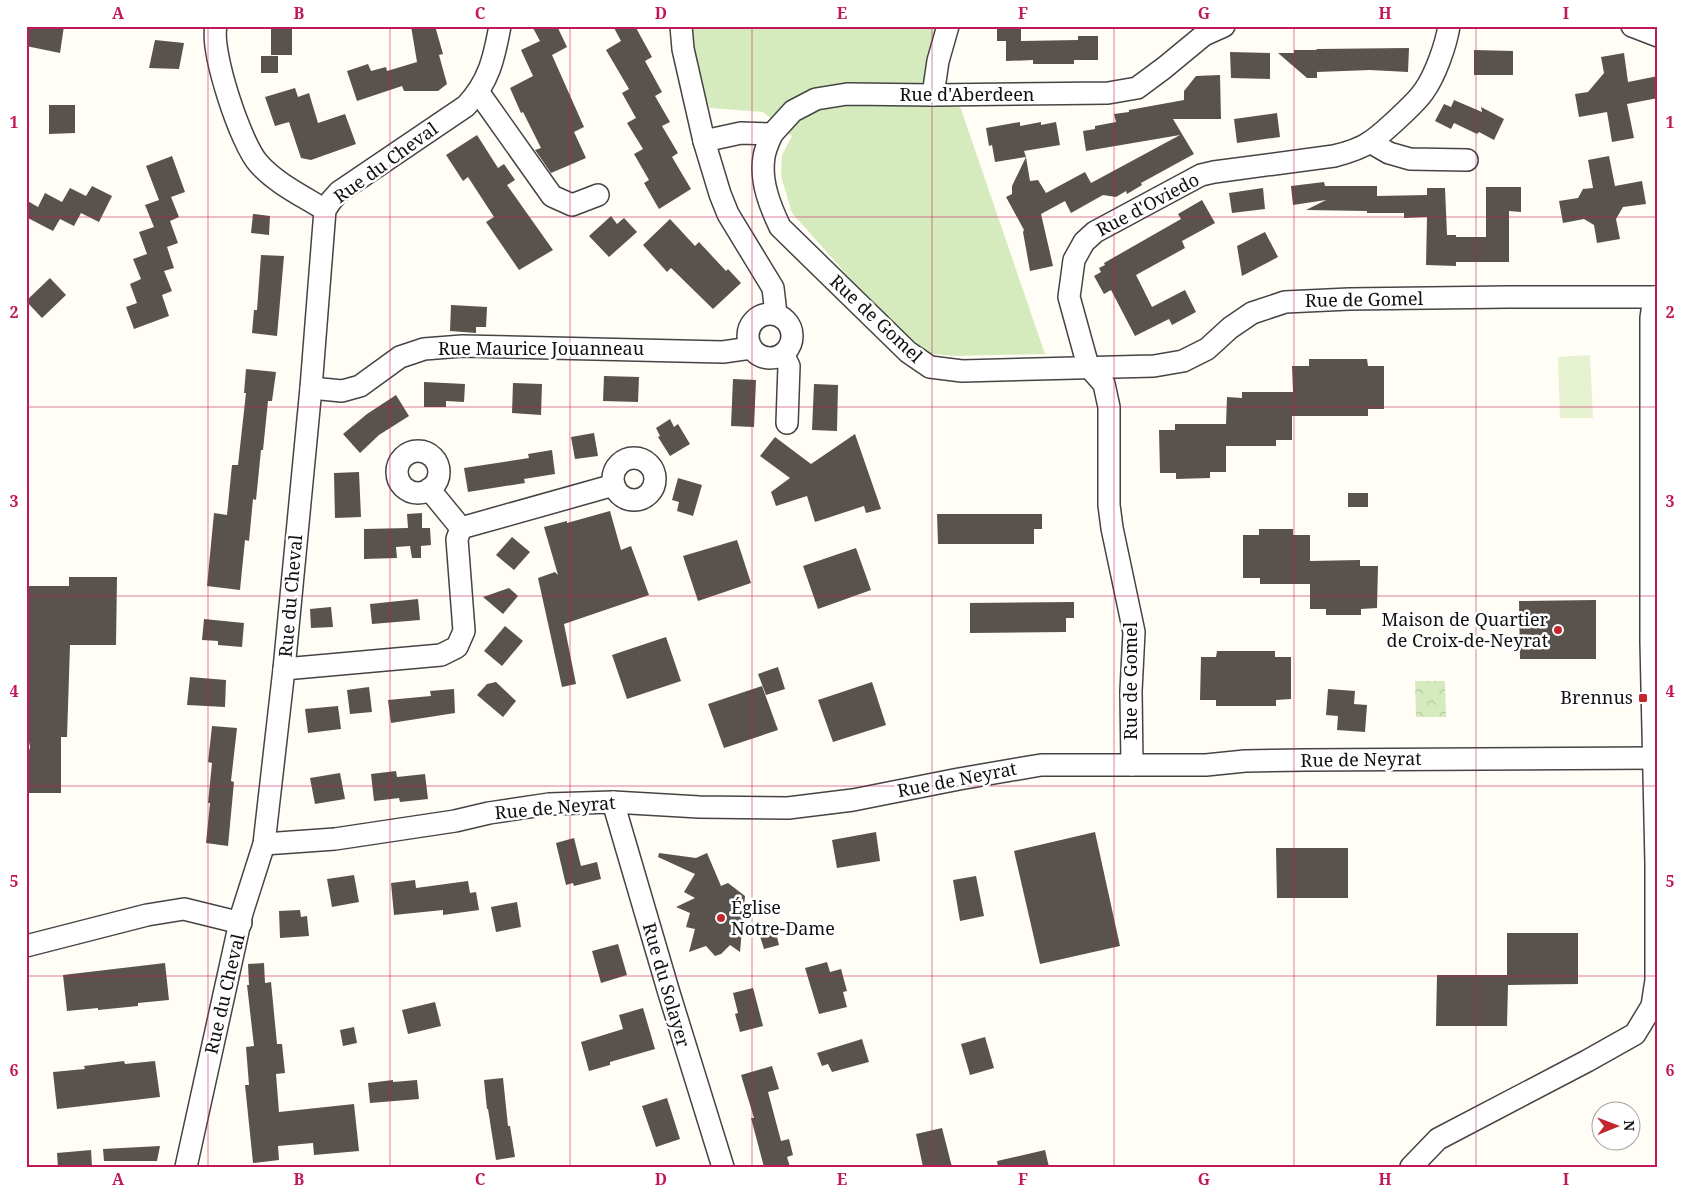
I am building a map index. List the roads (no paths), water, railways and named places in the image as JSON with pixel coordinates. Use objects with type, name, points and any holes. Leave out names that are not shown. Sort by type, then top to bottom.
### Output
[{"type":"street","points":[[216,26],[216,53],[224,83],[245,142],[258,163],[277,181],[325,210]]},
{"type":"street","name":"Rue du Cheval","points":[[186,1167],[241,923],[264,844],[284,669],[311,388],[325,210],[330,201],[339,192],[466,106],[479,92],[490,69],[500,26]]},
{"type":"street","points":[[682,26],[683,49],[704,141],[720,194],[728,214],[773,288],[776,314]]},
{"type":"street","points":[[933,96],[938,61],[948,26]]},
{"type":"street","name":"Rue d'Aberdeen","points":[[772,134],[793,111],[816,99],[847,94],[933,96],[1108,93],[1137,88],[1204,35],[1224,26]]},
{"type":"street","name":"Rue d'Oviedo","points":[[1088,366],[1068,297],[1074,260],[1084,242],[1095,232],[1201,175],[1334,156],[1350,152],[1370,142],[1424,92],[1442,52],[1450,26]]},
{"type":"street","points":[[1632,26],[1658,36]]},
{"type":"street","points":[[479,92],[552,196],[572,205],[598,196]]},
{"type":"street","points":[[704,141],[741,133],[772,134]]},
{"type":"street","name":"Rue de Gomel","points":[[772,134],[764,158],[765,188],[769,205],[780,227],[908,352],[930,367],[962,371],[1088,366],[1154,366],[1183,361],[1207,349],[1230,328],[1252,313],[1285,302],[1349,299],[1656,297]]},
{"type":"street","points":[[1370,142],[1389,153],[1410,159],[1466,160]]},
{"type":"street","points":[[1411,1167],[1438,1138],[1635,1034],[1652,1006],[1656,980],[1651,566],[1651,318],[1656,297]]},
{"type":"street","points":[[776,314],[787,322],[792,334],[789,347],[783,354],[776,357],[762,357],[751,348],[748,341],[750,326],[760,315],[776,314]]},
{"type":"street","name":"Rue Maurice Jouanneau","points":[[311,388],[342,391],[360,386],[400,357],[424,349],[462,346],[723,352],[751,348]]},
{"type":"street","points":[[783,354],[789,366],[787,423]]},
{"type":"street","name":"Rue de Gomel","points":[[1088,366],[1104,384],[1109,407],[1110,513],[1134,632],[1132,765]]},
{"type":"street","points":[[461,528],[614,485]]},
{"type":"street","points":[[429,489],[461,528]]},
{"type":"street","points":[[284,669],[441,655],[457,647],[464,631],[457,539],[461,528]]},
{"type":"street","name":"Rue de Neyrat","points":[[264,844],[335,839],[455,821],[489,813],[549,804],[613,802],[788,808],[853,800],[1041,765],[1206,765],[1245,761],[1304,760],[1654,758]]},
{"type":"street","name":"Rue du Solayer","points":[[613,802],[671,1002],[723,1167]]},
{"type":"street","points":[[26,946],[147,915],[184,910],[241,923]]},
{"type":"place","name":"Maison de Quartier de Croix-de-Neyrat","points":[[1558,630]]},
{"type":"place","name":"Brennus","points":[[1643,698]]},
{"type":"place","name":"Église Notre-Dame","points":[[721,918]]}]
